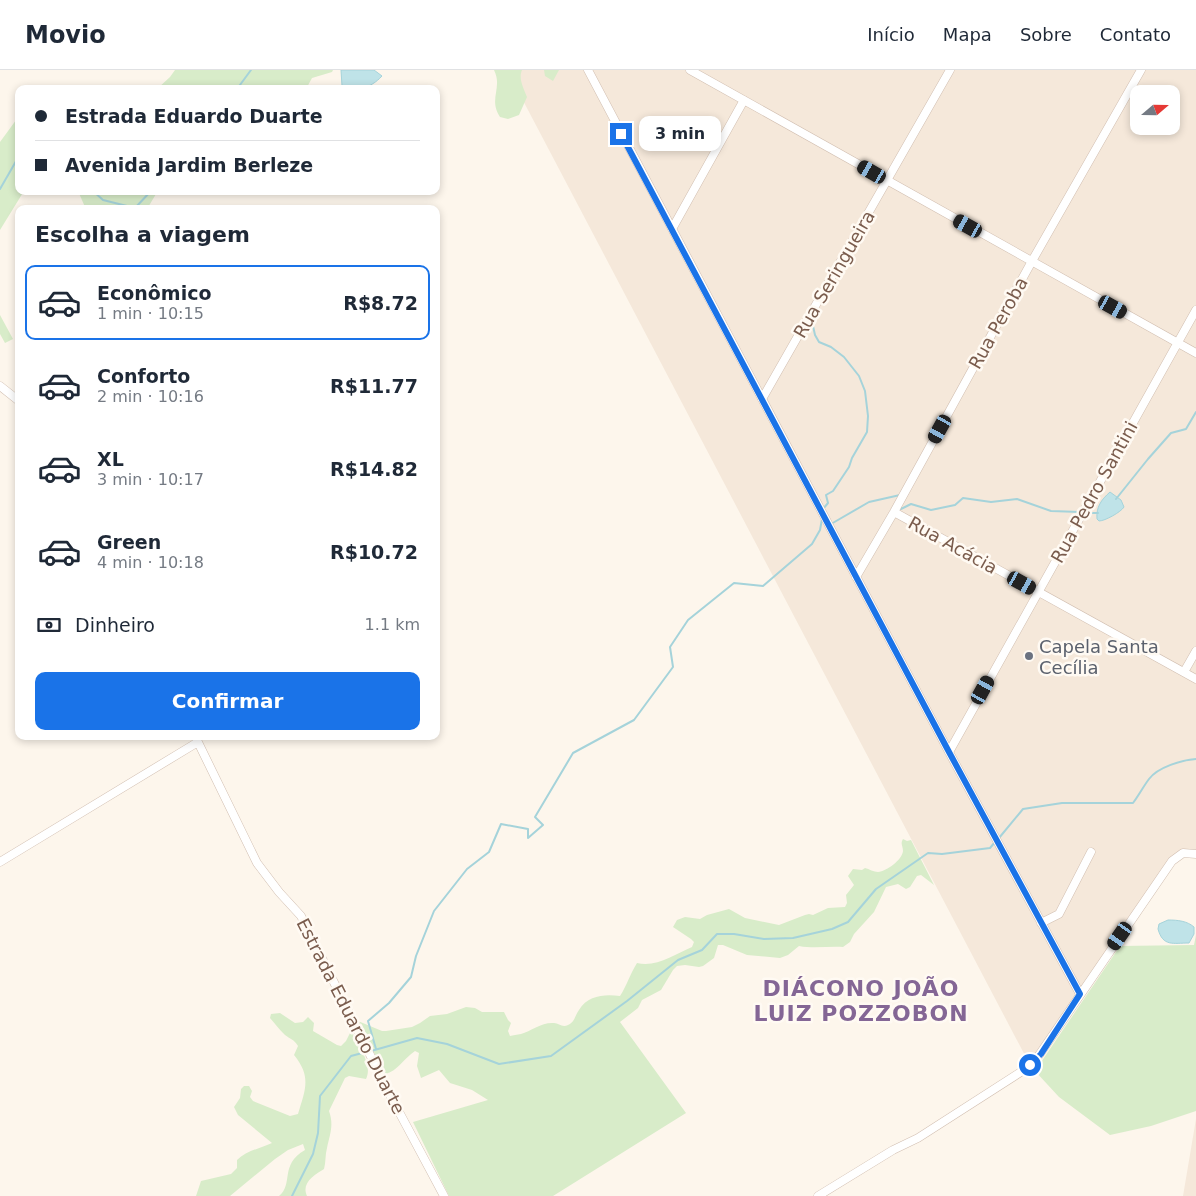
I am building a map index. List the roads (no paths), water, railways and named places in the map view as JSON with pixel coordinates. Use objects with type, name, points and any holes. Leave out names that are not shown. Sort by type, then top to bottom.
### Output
[{"type":"street","points":[[588,70],[949,752],[1080,994]]},
{"type":"street","points":[[690,70],[1196,353]]},
{"type":"street","name":"Rua Seringueira","points":[[762,399],[950,70]]},
{"type":"street","name":"Rua Peroba","points":[[856,577],[1141,70]]},
{"type":"street","points":[[672,229],[744,100]]},
{"type":"street","name":"Rua Pedro Santini","points":[[949,752],[1196,310]]},
{"type":"street","points":[[0,386],[15,398]]},
{"type":"street","name":"Rua Acácia","points":[[894,512],[1196,679]]},
{"type":"street","points":[[1184,672],[1196,651]]},
{"type":"street","points":[[0,862],[194,740]]},
{"type":"street","name":"Estrada Eduardo Duarte","points":[[196,740],[257,863],[279,892],[301,916],[390,1095],[444,1196]]},
{"type":"street","points":[[1041,923],[1059,914],[1091,852]]},
{"type":"street","points":[[818,1196],[893,1150],[918,1138],[1027,1068],[1041,1054],[1172,861],[1183,853],[1196,854]]},
{"type":"water","points":[[341,70],[374,70],[382,76],[371,85],[342,85]]},
{"type":"water","points":[[1110,492],[1121,500],[1124,507],[1113,516],[1099,521],[1097,519],[1098,507]]},
{"type":"water","points":[[1168,920],[1182,921],[1194,927],[1194,934],[1189,943],[1169,943],[1163,939],[1158,929],[1159,924]]},
{"type":"waterway","points":[[240,85],[251,70]]},
{"type":"waterway","points":[[0,189],[15,163]]},
{"type":"waterway","points":[[97,195],[103,200],[123,205]]},
{"type":"waterway","points":[[138,205],[147,195]]},
{"type":"waterway","points":[[811,317],[815,335],[819,342],[831,347],[844,357],[859,376],[865,391],[868,416],[867,432],[849,467],[833,491],[826,495],[828,503],[823,509]]},
{"type":"waterway","points":[[1116,499],[1171,433],[1186,429],[1196,412]]},
{"type":"waterway","points":[[831,524],[869,502],[900,495]]},
{"type":"waterway","points":[[901,507],[901,509],[911,504],[931,510],[955,505],[963,498],[991,502],[1017,499],[1051,511],[1080,512]]},
{"type":"waterway","points":[[1085,513],[1098,513]]},
{"type":"waterway","points":[[376,1049],[368,1021],[389,1003],[411,977],[416,956],[434,911],[467,869],[489,852],[501,824],[528,829],[528,838],[543,825],[535,817],[573,753],[634,720],[673,667],[670,647],[688,620],[734,583],[763,586],[812,544],[820,530],[822,519]]},
{"type":"waterway","points":[[999,838],[1023,809],[1062,803],[1133,803],[1149,779],[1158,771],[1177,763],[1196,759]]},
{"type":"waterway","points":[[371,1051],[417,1038],[447,1044],[499,1064],[551,1056],[627,1001],[678,960],[702,950],[717,934],[734,934],[764,939],[793,938],[832,929],[848,922],[876,889],[928,853],[942,854],[990,848],[995,842]]},
{"type":"waterway","points":[[292,1196],[313,1154],[318,1133],[320,1096],[351,1056],[366,1052]]},
{"type":"place","name":"Capela Santa Cecília","points":[[1029,656]]},
{"type":"district","name":"DIÁCONO JOÃO LUIZ POZZOBON","points":[[861,1000]]}]
